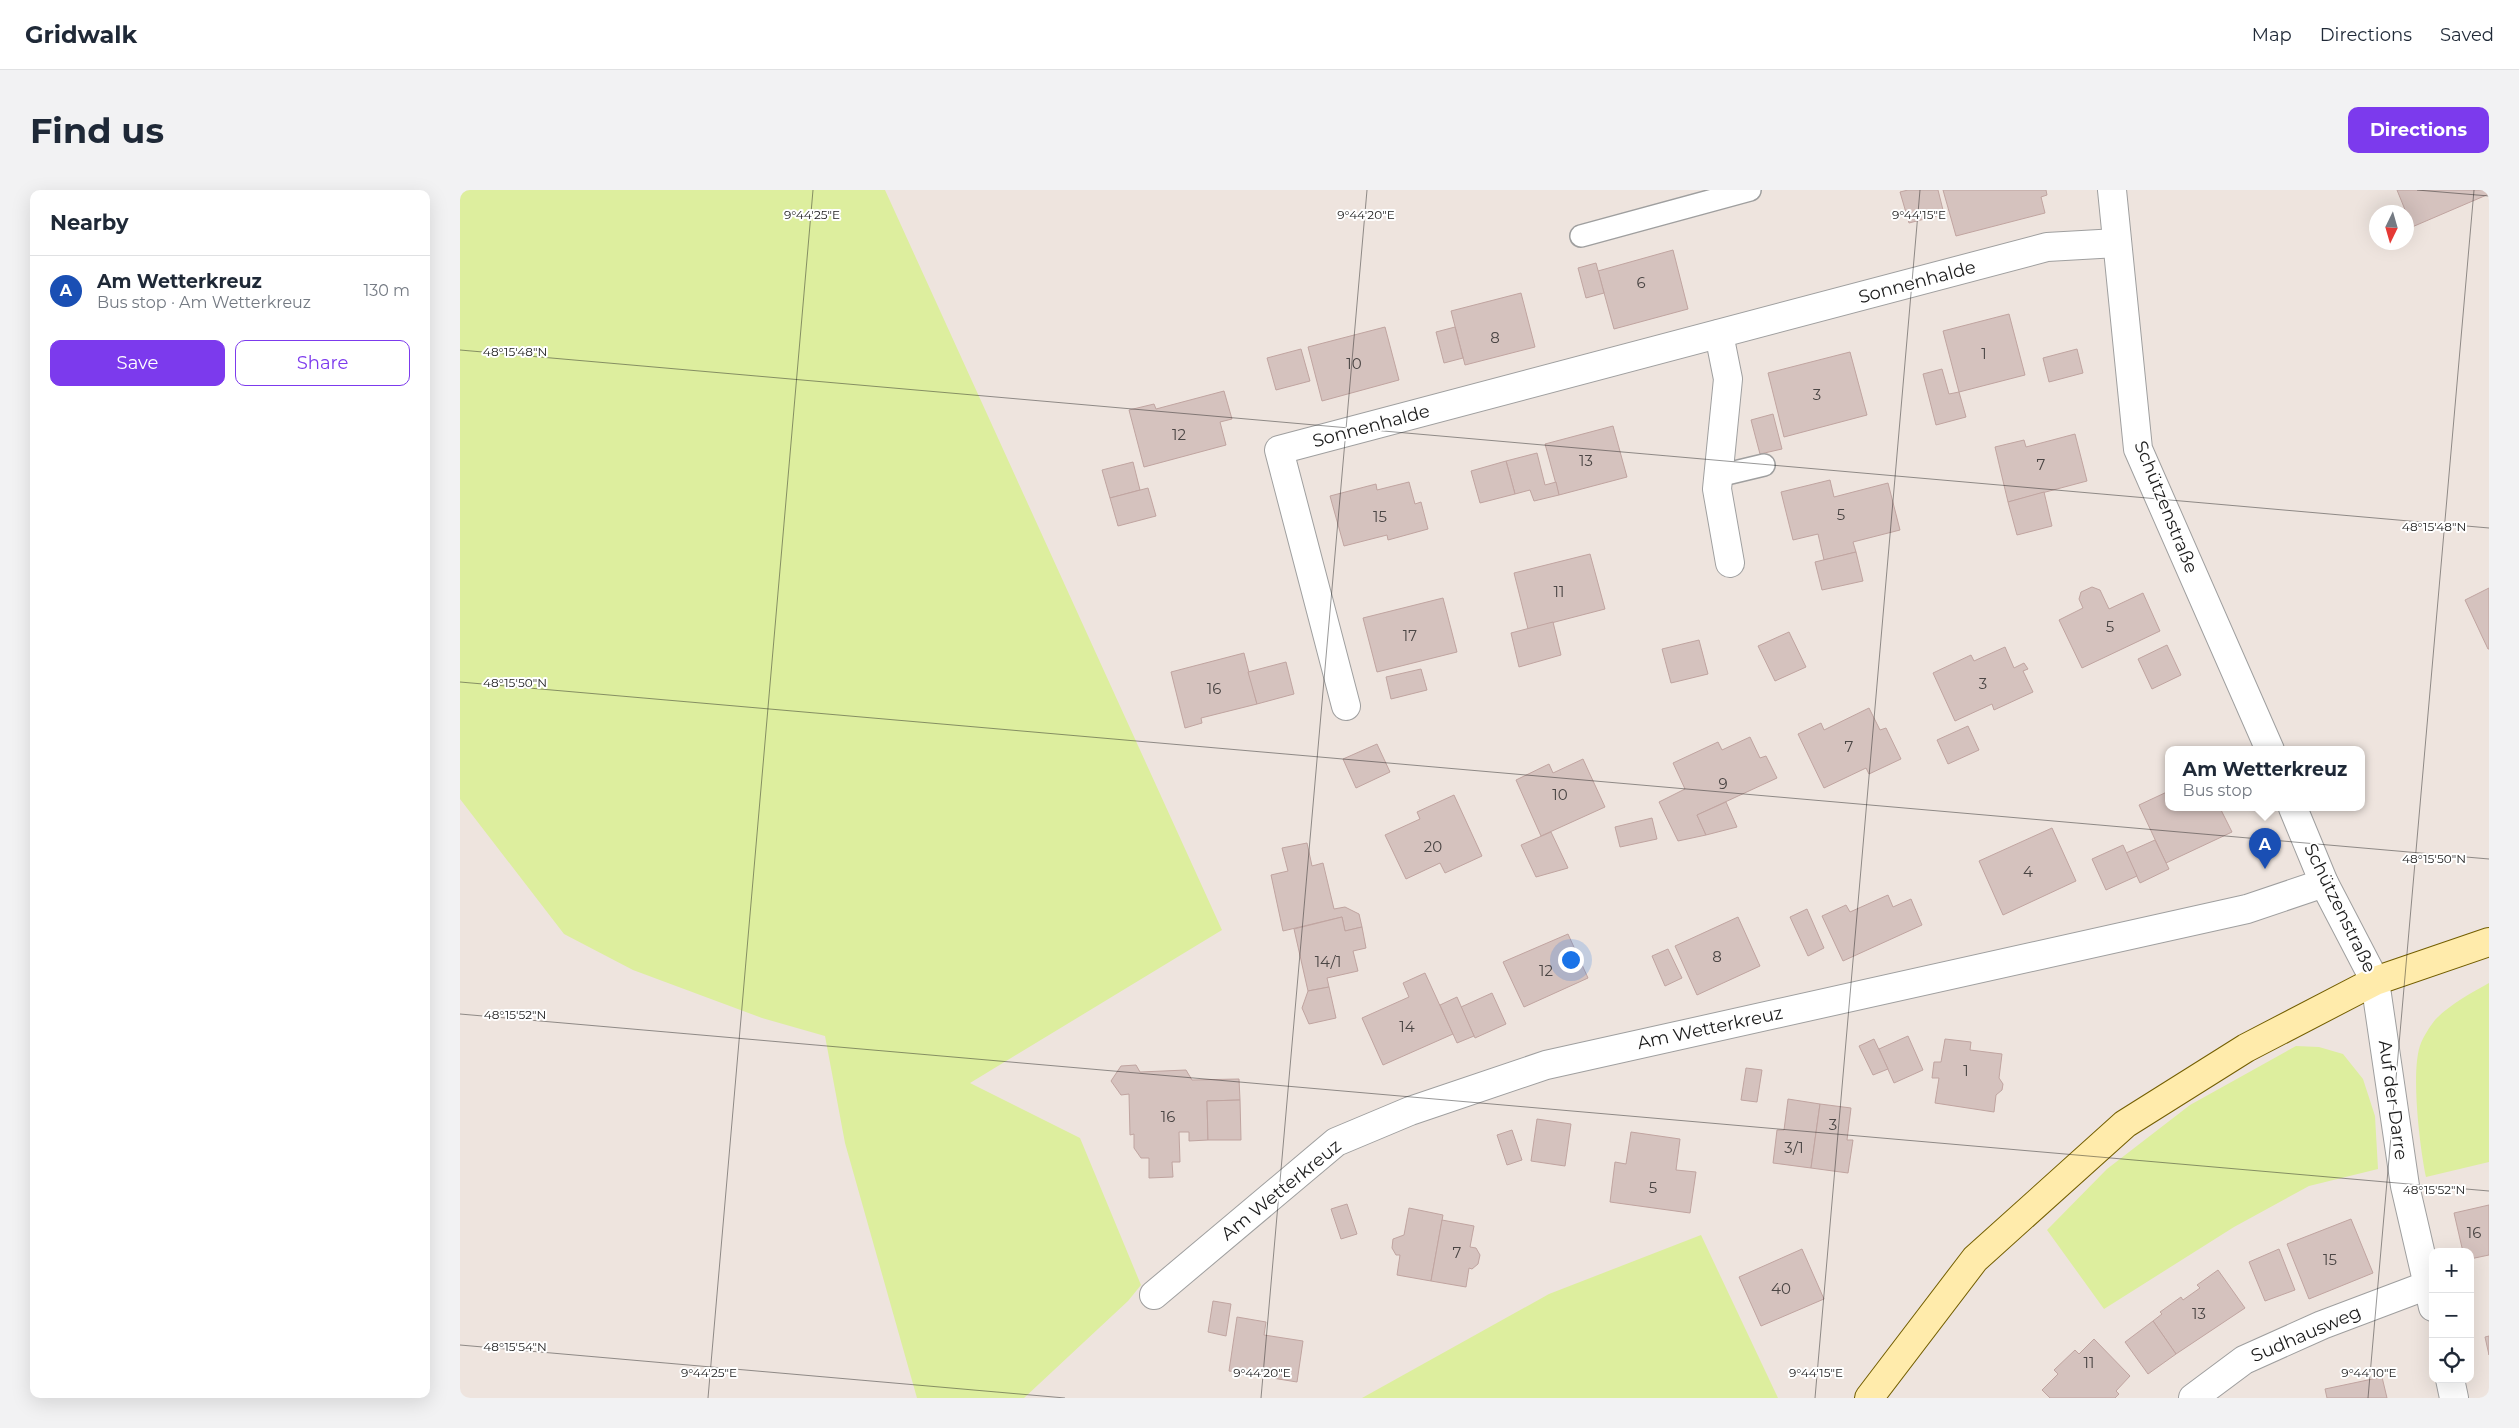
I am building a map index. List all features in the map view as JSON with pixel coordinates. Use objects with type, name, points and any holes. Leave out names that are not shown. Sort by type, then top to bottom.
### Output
[{"type":"street","name":"Schützenstraße","points":[[2112,190],[2138,449],[2268,746]]},
{"type":"street","name":"Sonnenhalde","points":[[1346,706],[1278,450],[2047,247],[2117,243]]},
{"type":"street","points":[[1719,334],[1728,379],[1717,489],[1730,563]]},
{"type":"street","name":"Schützenstraße","points":[[2294,811],[2324,883],[2375,981]]},
{"type":"street","name":"Am Wetterkreuz","points":[[1154,1295],[1336,1142],[1418,1108],[1546,1065],[2247,909],[2324,883]]},
{"type":"street","points":[[1869,1398],[1975,1259],[2125,1124],[2246,1048],[2375,981],[2489,942]]},
{"type":"street","name":"Auf der Darre","points":[[2375,981],[2405,1186],[2429,1293]]},
{"type":"street","name":"Sudhausweg","points":[[2193,1398],[2244,1360],[2322,1325],[2429,1296]]},
{"type":"street","points":[[2451,1383],[2454,1398]]},
{"type":"lane","points":[[1581,236],[1750,190]]},
{"type":"lane","points":[[1718,476],[1764,465]]},
{"type":"green space","points":[[460,190],[885,190],[1222,930],[970,1083],[1080,1138],[1141,1285],[1128,1301],[1024,1398],[917,1398],[845,1143],[825,1036],[762,1018],[633,970],[564,934],[460,799]]},
{"type":"green space","points":[[2489,983],[2489,1162],[2426,1177],[2421,1148],[2416,1089],[2416,1071],[2421,1043],[2431,1025],[2447,1009]]},
{"type":"green space","points":[[2296,1046],[2319,1047],[2343,1054],[2363,1079],[2375,1116],[2378,1169],[2309,1186],[2234,1227],[2104,1309],[2047,1230],[2107,1169],[2190,1105]]},
{"type":"green space","points":[[1701,1235],[1778,1398],[1362,1398],[1549,1294]]},
{"type":"building","points":[[1908,190],[1938,190],[1944,214],[1909,223],[1900,192]]},
{"type":"building","points":[[1943,190],[2046,190],[2047,195],[2041,197],[2045,213],[1956,236]]},
{"type":"building","points":[[2397,190],[2489,190],[2489,194],[2414,226],[2414,205],[2403,205]]},
{"type":"building","points":[[1673,250],[1688,309],[1614,329],[1598,271]]},
{"type":"building","points":[[1596,263],[1604,293],[1586,298],[1578,268]]},
{"type":"building","points":[[1521,293],[1535,347],[1465,365],[1451,311]]},
{"type":"building","points":[[2009,314],[2025,375],[1959,392],[1943,331]]},
{"type":"building","points":[[1385,327],[1399,380],[1322,401],[1308,347]]},
{"type":"building","points":[[1455,327],[1463,358],[1444,363],[1436,332]]},
{"type":"building","points":[[1301,349],[1310,381],[1276,390],[1267,358]]},
{"type":"building","points":[[2077,349],[2083,373],[2049,382],[2043,358]]},
{"type":"building","points":[[1850,352],[1867,415],[1784,437],[1768,373]]},
{"type":"building","points":[[1942,369],[1949,394],[1959,392],[1966,417],[1936,425],[1923,374]]},
{"type":"building","points":[[1224,391],[1232,419],[1220,422],[1226,445],[1144,467],[1129,410],[1154,404],[1156,409]]},
{"type":"building","points":[[1773,414],[1782,449],[1760,454],[1751,420]]},
{"type":"building","points":[[1613,426],[1627,477],[1559,495],[1545,444]]},
{"type":"building","points":[[2075,434],[2087,481],[2008,502],[1995,447],[2024,440],[2026,447]]},
{"type":"building","points":[[1537,453],[1545,485],[1556,482],[1559,495],[1534,501],[1530,490],[1515,494],[1506,461]]},
{"type":"building","points":[[1506,461],[1515,494],[1480,503],[1471,471]]},
{"type":"building","points":[[1133,462],[1140,490],[1110,498],[1102,470]]},
{"type":"building","points":[[1830,480],[1834,497],[1888,483],[1900,530],[1853,542],[1856,552],[1824,560],[1818,534],[1793,540],[1781,492]]},
{"type":"building","points":[[1409,482],[1415,504],[1421,502],[1428,529],[1388,540],[1387,535],[1344,546],[1330,496],[1376,484],[1377,490]]},
{"type":"building","points":[[1148,488],[1156,516],[1118,526],[1110,498]]},
{"type":"building","points":[[2044,492],[2052,526],[2017,535],[2008,502]]},
{"type":"building","points":[[1856,552],[1863,581],[1822,590],[1815,562]]},
{"type":"building","points":[[1590,554],[1605,609],[1528,629],[1514,573]]},
{"type":"building","points":[[2092,587],[2100,590],[2109,609],[2143,593],[2160,631],[2082,668],[2059,620],[2083,608],[2079,599],[2081,592]]},
{"type":"building","points":[[2489,588],[2489,649],[2488,649],[2465,600]]},
{"type":"building","points":[[1443,598],[1457,652],[1377,672],[1363,618]]},
{"type":"building","points":[[1553,622],[1561,655],[1519,667],[1511,633]]},
{"type":"building","points":[[1789,632],[1806,667],[1775,681],[1758,646]]},
{"type":"building","points":[[1699,640],[1708,674],[1671,683],[1662,649]]},
{"type":"building","points":[[2167,645],[2181,675],[2152,689],[2138,659]]},
{"type":"building","points":[[2005,647],[2014,668],[2024,663],[2028,669],[2023,671],[2033,692],[1994,710],[1992,704],[1955,721],[1933,673],[1971,655],[1974,661]]},
{"type":"building","points":[[1244,653],[1257,704],[1201,718],[1202,723],[1185,728],[1171,672]]},
{"type":"building","points":[[1286,662],[1294,694],[1257,704],[1248,672]]},
{"type":"building","points":[[1421,669],[1427,690],[1391,699],[1386,677]]},
{"type":"building","points":[[1869,708],[1880,730],[1886,728],[1901,759],[1869,774],[1866,768],[1824,788],[1798,734],[1821,723],[1824,730]]},
{"type":"building","points":[[1968,726],[1979,750],[1948,764],[1937,740]]},
{"type":"building","points":[[1750,737],[1760,758],[1766,756],[1777,778],[1697,815],[1706,835],[1678,841],[1659,802],[1685,789],[1673,763],[1718,742],[1722,750]]},
{"type":"building","points":[[1377,744],[1390,772],[1356,788],[1343,759]]},
{"type":"building","points":[[1583,759],[1605,807],[1541,836],[1516,780],[1549,764],[1553,773]]},
{"type":"building","points":[[2165,793],[2165,811],[2222,811],[2232,832],[2166,863],[2139,805]]},
{"type":"building","points":[[1454,795],[1482,856],[1445,873],[1440,863],[1406,879],[1385,835],[1420,819],[1417,812]]},
{"type":"building","points":[[1726,802],[1737,827],[1706,835],[1697,815]]},
{"type":"building","points":[[1652,818],[1657,839],[1620,847],[1615,827]]},
{"type":"building","points":[[2052,828],[2076,881],[2003,915],[1979,861]]},
{"type":"building","points":[[1551,832],[1568,868],[1536,877],[1521,845]]},
{"type":"building","points":[[2155,840],[2169,869],[2140,883],[2126,853]]},
{"type":"building","points":[[1307,843],[1312,866],[1323,863],[1334,909],[1345,907],[1359,914],[1362,927],[1345,931],[1342,917],[1283,931],[1271,875],[1288,871],[1282,848]]},
{"type":"building","points":[[2123,845],[2137,876],[2106,890],[2092,859]]},
{"type":"building","points":[[1888,895],[1893,907],[1911,899],[1922,925],[1843,961],[1822,916],[1846,905],[1850,912]]},
{"type":"building","points":[[1807,909],[1824,948],[1808,956],[1790,917]]},
{"type":"building","points":[[1342,917],[1345,931],[1362,927],[1366,948],[1353,951],[1358,971],[1327,978],[1329,987],[1308,991],[1294,929]]},
{"type":"building","points":[[1738,917],[1760,966],[1697,995],[1675,946]]},
{"type":"building","points":[[1568,934],[1588,978],[1524,1007],[1503,962]]},
{"type":"building","points":[[1668,949],[1682,978],[1665,986],[1652,956]]},
{"type":"building","points":[[1425,973],[1453,1034],[1383,1065],[1362,1018],[1409,997],[1403,983]]},
{"type":"building","points":[[1329,987],[1336,1018],[1309,1024],[1302,1008],[1308,991]]},
{"type":"building","points":[[1492,993],[1506,1024],[1475,1038],[1461,1007]]},
{"type":"building","points":[[1457,997],[1474,1036],[1457,1043],[1440,1005]]},
{"type":"building","points":[[1908,1036],[1923,1070],[1894,1083],[1879,1049]]},
{"type":"building","points":[[1874,1039],[1888,1069],[1873,1075],[1859,1046]]},
{"type":"building","points":[[1945,1039],[1971,1042],[1970,1050],[2002,1054],[1999,1078],[2003,1084],[2002,1090],[1996,1095],[1994,1112],[1935,1103],[1939,1078],[1932,1078],[1934,1062],[1941,1062]]},
{"type":"building","points":[[1136,1065],[1140,1072],[1186,1070],[1192,1080],[1239,1079],[1240,1100],[1207,1101],[1208,1140],[1189,1141],[1189,1132],[1179,1132],[1180,1162],[1172,1162],[1173,1177],[1149,1178],[1149,1158],[1141,1158],[1134,1148],[1134,1134],[1130,1135],[1129,1094],[1121,1095],[1111,1081],[1121,1066]]},
{"type":"building","points":[[1746,1068],[1762,1070],[1757,1102],[1741,1100]]},
{"type":"building","points":[[1788,1099],[1820,1104],[1811,1168],[1773,1163],[1777,1130],[1784,1130]]},
{"type":"building","points":[[1240,1100],[1241,1140],[1208,1140],[1207,1101]]},
{"type":"building","points":[[1820,1104],[1851,1108],[1847,1140],[1853,1140],[1848,1173],[1811,1168]]},
{"type":"building","points":[[1537,1119],[1571,1124],[1565,1166],[1531,1161]]},
{"type":"building","points":[[1512,1130],[1522,1160],[1507,1165],[1497,1135]]},
{"type":"building","points":[[1631,1132],[1680,1139],[1676,1170],[1696,1172],[1690,1213],[1610,1202],[1615,1162],[1626,1164]]},
{"type":"building","points":[[1347,1204],[1357,1234],[1341,1239],[1331,1209]]},
{"type":"building","points":[[2489,1205],[2489,1255],[2474,1258],[2474,1248],[2462,1248],[2454,1213]]},
{"type":"building","points":[[1409,1208],[1443,1215],[1431,1281],[1397,1275],[1400,1255],[1396,1255],[1392,1248],[1393,1239],[1404,1235]]},
{"type":"building","points":[[2351,1219],[2373,1273],[2309,1299],[2287,1244]]},
{"type":"building","points":[[1442,1220],[1474,1226],[1470,1247],[1476,1248],[1480,1255],[1478,1264],[1472,1269],[1469,1268],[1466,1287],[1431,1281]]},
{"type":"building","points":[[1802,1249],[1824,1299],[1761,1326],[1739,1277]]},
{"type":"building","points":[[2279,1249],[2295,1290],[2265,1301],[2249,1262]]},
{"type":"building","points":[[2218,1270],[2245,1308],[2176,1354],[2153,1321],[2162,1314],[2160,1312],[2181,1297],[2183,1300],[2200,1288],[2197,1285]]},
{"type":"building","points":[[1213,1301],[1231,1304],[1226,1336],[1208,1332]]},
{"type":"building","points":[[1237,1317],[1266,1322],[1264,1335],[1303,1341],[1297,1382],[1229,1371]]},
{"type":"building","points":[[2153,1321],[2176,1354],[2148,1374],[2125,1342]]},
{"type":"building","points":[[2489,1336],[2489,1355],[2485,1337]]},
{"type":"building","points":[[2094,1339],[2130,1376],[2116,1391],[2119,1394],[2115,1398],[2050,1398],[2042,1390],[2058,1374],[2054,1370],[2075,1350],[2079,1354]]},
{"type":"building","points":[[2382,1377],[2387,1398],[2327,1398],[2325,1389]]},
{"type":"place","name":"Am Wetterkreuz","points":[[2265,869]]}]
